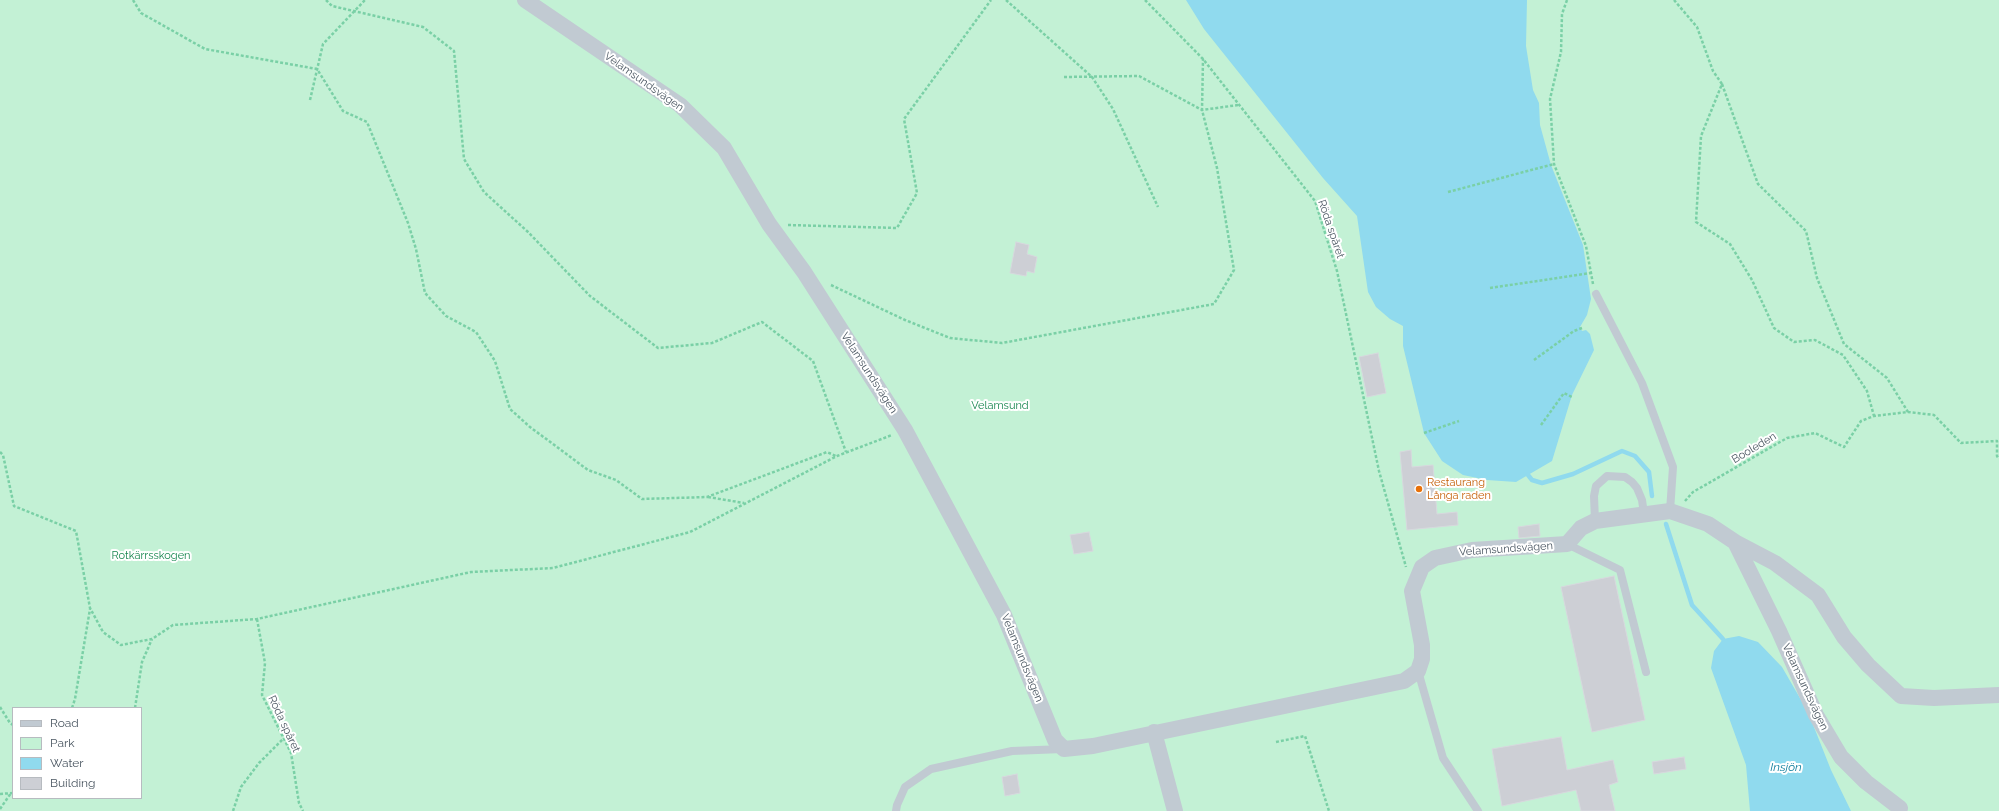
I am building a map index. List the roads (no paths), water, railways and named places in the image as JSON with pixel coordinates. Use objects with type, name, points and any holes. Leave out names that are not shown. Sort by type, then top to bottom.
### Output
[{"type":"street","name":"Velamsundsvägen","points":[[525,0],[680,105],[724,148],[769,224],[804,272],[905,430],[1004,615],[1055,740],[1064,749]]},
{"type":"street","name":"Velamsundsvägen","points":[[1418,671],[1422,659],[1422,645],[1412,591],[1422,567],[1435,558],[1472,550],[1566,544],[1581,528],[1595,521],[1674,511],[1708,524],[1735,542],[1779,631],[1816,715],[1841,757],[1866,782],[1900,808]]},
{"type":"street","points":[[1735,542],[1774,563],[1818,595],[1844,637],[1868,665],[1900,696],[1934,698],[1999,695]]},
{"type":"street","points":[[1064,749],[1093,746],[1154,732],[1404,681],[1418,671]]},
{"type":"street","points":[[1154,732],[1175,811]]},
{"type":"lane","points":[[1596,294],[1642,383],[1673,467],[1674,511]]},
{"type":"lane","points":[[1595,521],[1594,496],[1596,486],[1608,476],[1626,477],[1632,482],[1637,488],[1642,500],[1644,514]]},
{"type":"lane","points":[[1566,544],[1620,570],[1646,672]]},
{"type":"lane","points":[[1418,671],[1443,758],[1478,811]]},
{"type":"lane","points":[[896,811],[905,787],[931,769],[1012,751],[1064,749]]},
{"type":"water","points":[[1186,0],[1527,0],[1526,46],[1533,90],[1539,103],[1540,125],[1551,165],[1583,245],[1591,299],[1587,315],[1580,327],[1582,331],[1586,330],[1590,334],[1594,350],[1572,395],[1552,461],[1516,482],[1487,480],[1463,475],[1442,461],[1424,433],[1403,346],[1403,326],[1390,319],[1376,307],[1368,292],[1357,216],[1323,178],[1204,29]]},
{"type":"water","name":"Insjön","points":[[1739,636],[1758,642],[1782,667],[1808,712],[1831,770],[1851,811],[1750,811],[1746,765],[1711,668],[1714,651],[1723,639]]},
{"type":"waterway","points":[[1528,475],[1532,480],[1542,483],[1573,474],[1622,451],[1635,456],[1649,472],[1652,496]]},
{"type":"waterway","points":[[1666,524],[1692,605],[1723,639]]},
{"type":"place","name":"Restaurang Långa raden","points":[[1419,489]]},
{"type":"park label","name":"Velamsund","points":[[1000,406]]},
{"type":"park label","name":"Rotkärrsskogen","points":[[151,556]]}]
